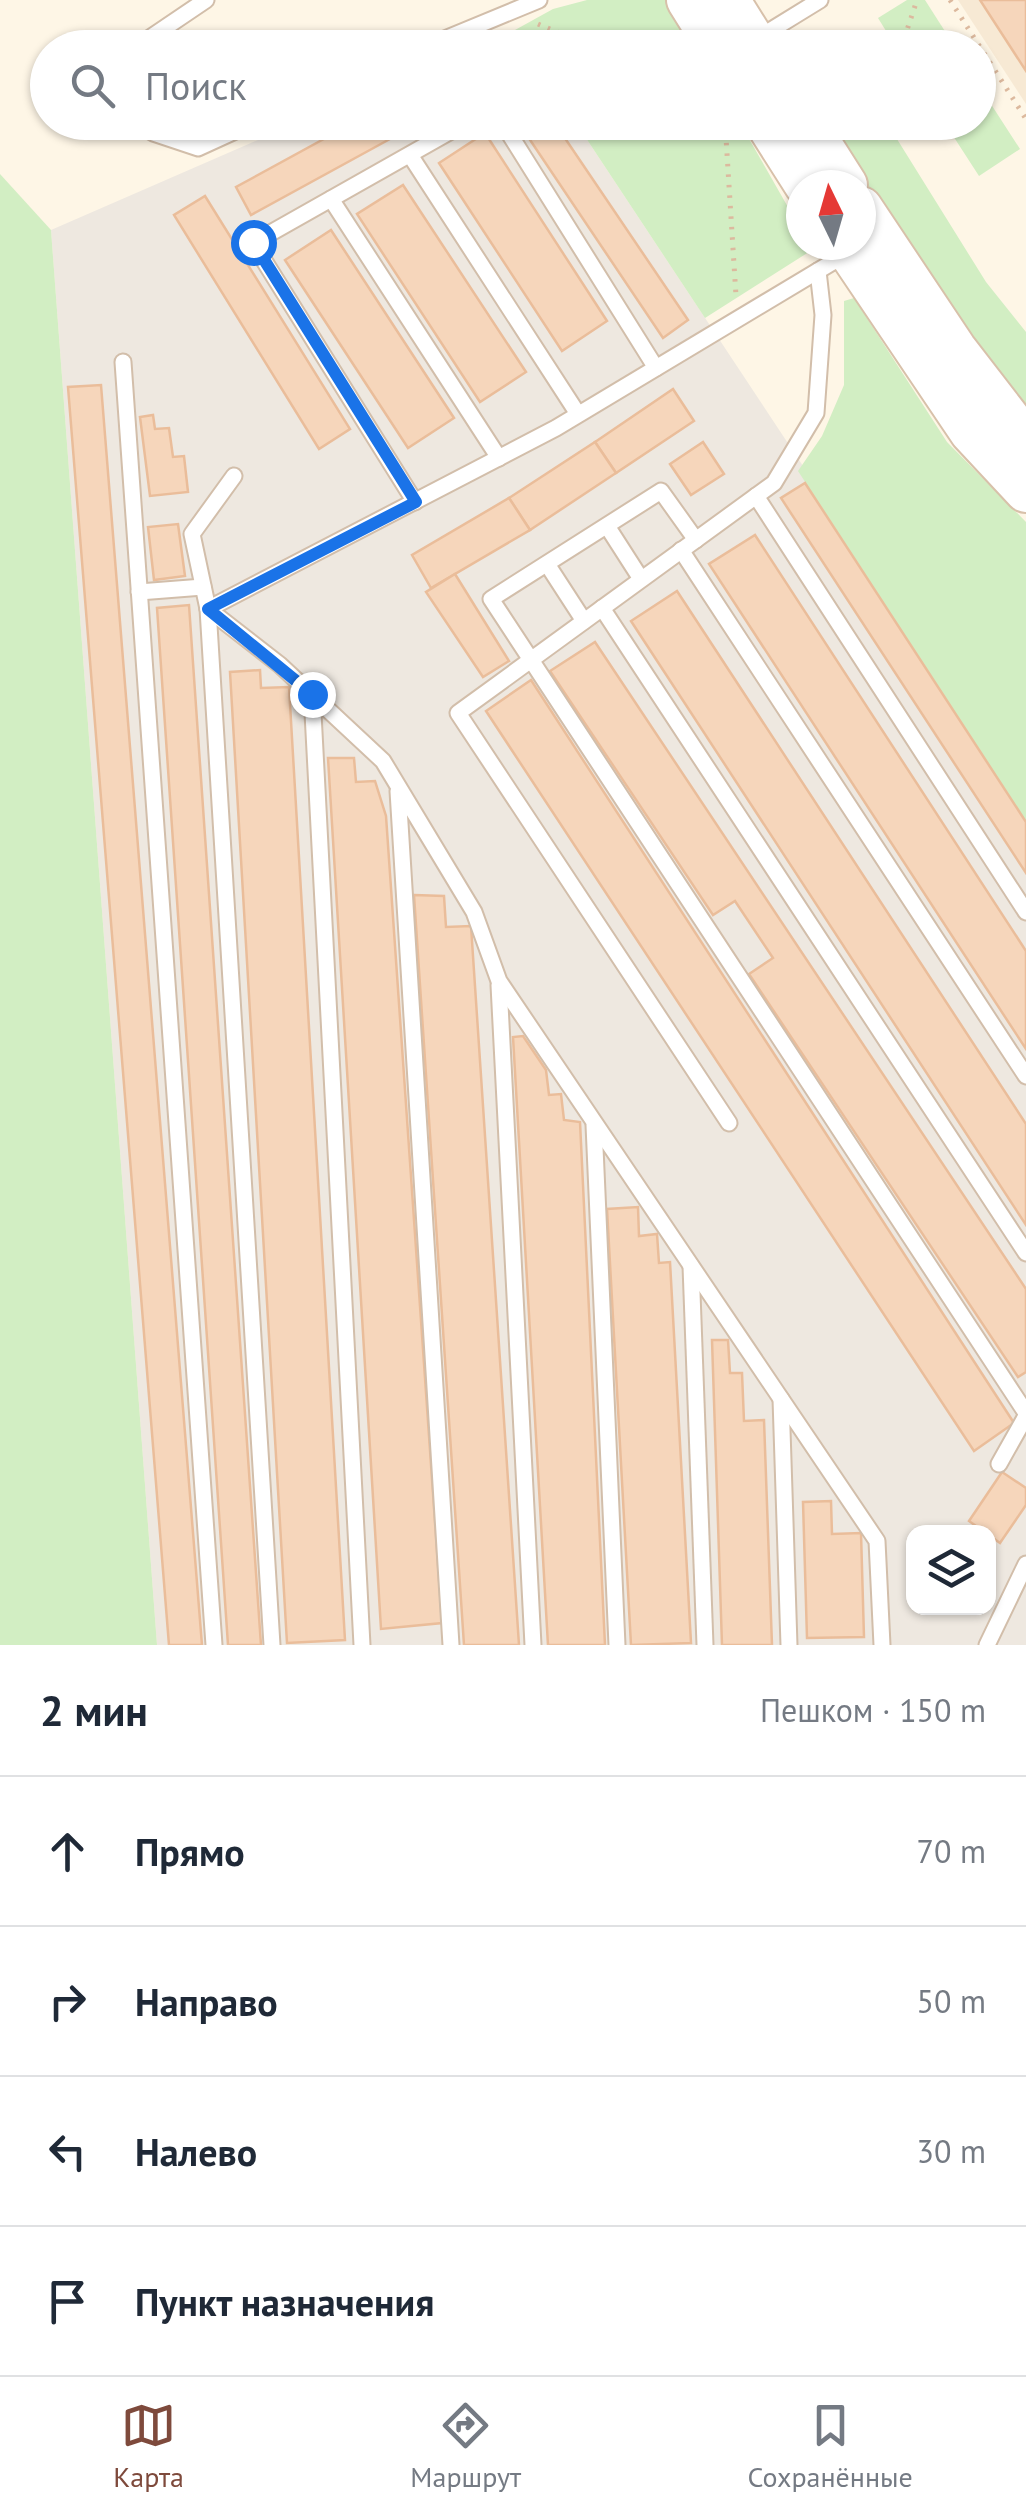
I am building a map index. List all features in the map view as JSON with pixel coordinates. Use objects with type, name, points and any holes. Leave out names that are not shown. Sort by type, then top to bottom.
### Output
[{"type":"street","points":[[688,0],[724,30]]},
{"type":"street","points":[[728,0],[738,30]]},
{"type":"street","points":[[777,140],[796,170]]},
{"type":"street","points":[[817,140],[836,170]]},
{"type":"street","points":[[864,260],[971,432],[1026,491]]},
{"type":"street","points":[[869,260],[954,349],[1026,441]]},
{"type":"lane","points":[[162,30],[206,0]]},
{"type":"lane","points":[[466,30],[540,0]]},
{"type":"lane","points":[[770,30],[820,0]]},
{"type":"lane","points":[[174,140],[198,148],[216,140]]},
{"type":"lane","points":[[416,502],[253,242],[436,140]]},
{"type":"lane","points":[[513,140],[656,368]]},
{"type":"lane","points":[[410,155],[578,414]]},
{"type":"lane","points":[[331,199],[499,458]]},
{"type":"lane","points":[[208,609],[578,414],[827,260]]},
{"type":"lane","points":[[729,1123],[458,713],[774,483],[816,413],[823,315],[846,260]]},
{"type":"lane","points":[[122,362],[214,1645]]},
{"type":"lane","points":[[234,476],[192,534],[208,609],[272,1645]]},
{"type":"lane","points":[[696,540],[661,491],[491,599],[1026,1414],[999,1464]]},
{"type":"lane","points":[[756,496],[1026,912]]},
{"type":"lane","points":[[607,526],[641,579]]},
{"type":"lane","points":[[681,550],[1026,1076]]},
{"type":"lane","points":[[547,564],[584,621]]},
{"type":"lane","points":[[139,592],[203,586]]},
{"type":"lane","points":[[602,608],[1026,1253]]},
{"type":"lane","points":[[208,609],[312,694],[382,761],[474,912],[499,981],[878,1541],[882,1645]]},
{"type":"lane","points":[[312,694],[362,1645]]},
{"type":"lane","points":[[398,786],[452,1645]]},
{"type":"lane","points":[[499,981],[532,1645]]},
{"type":"lane","points":[[594,1122],[617,1645]]},
{"type":"lane","points":[[691,1266],[705,1645]]},
{"type":"lane","points":[[780,1398],[789,1645]]},
{"type":"lane","points":[[987,1645],[1026,1564]]},
{"type":"path","points":[[907,30],[917,0]]},
{"type":"path","points":[[950,0],[969,30]]},
{"type":"path","points":[[513,10],[548,30]]},
{"type":"path","points":[[996,72],[1026,119]]},
{"type":"path","points":[[726,140],[738,318]]},
{"type":"shaded area","points":[[958,0],[1026,0],[1026,104],[996,58],[996,30],[978,30]]},
{"type":"shaded area","points":[[258,140],[587,140],[1026,803],[1026,1645],[157,1645],[51,230]]},
{"type":"green space","points":[[587,0],[667,0],[686,30],[515,30],[553,9]]},
{"type":"green space","points":[[907,0],[925,0],[944,30],[885,30],[878,18]]},
{"type":"green space","points":[[996,112],[1020,149],[979,176],[956,140],[996,140]]},
{"type":"green space","points":[[587,140],[750,140],[786,204],[786,260],[796,260],[705,318]]},
{"type":"green space","points":[[838,140],[898,140],[986,282],[1026,332],[1026,413],[999,383],[876,197],[876,170],[858,170]]},
{"type":"green space","points":[[0,174],[51,230],[157,1645],[0,1645]]},
{"type":"green space","points":[[854,298],[947,442],[1026,522],[1026,822],[798,471],[822,436],[844,385],[844,301]]},
{"type":"building","points":[[980,0],[1026,0],[1026,71]]},
{"type":"building","points":[[322,140],[388,140],[251,215],[236,187]]},
{"type":"building","points":[[474,140],[490,140],[607,321],[562,351],[439,163]]},
{"type":"building","points":[[530,140],[566,140],[688,320],[663,338]]},
{"type":"building","points":[[403,185],[526,372],[480,402],[357,214]]},
{"type":"building","points":[[205,196],[350,429],[319,449],[174,215]]},
{"type":"building","points":[[331,230],[454,418],[408,448],[285,260]]},
{"type":"building","points":[[101,385],[202,1645],[169,1645],[68,387]]},
{"type":"building","points":[[673,389],[694,421],[616,473],[595,442]]},
{"type":"building","points":[[153,415],[155,429],[169,428],[173,457],[184,456],[188,492],[150,496],[140,417]]},
{"type":"building","points":[[595,442],[616,473],[530,530],[509,498]]},
{"type":"building","points":[[703,442],[724,474],[691,495],[670,464]]},
{"type":"building","points":[[805,483],[1026,822],[1026,873],[781,498]]},
{"type":"building","points":[[509,498],[530,530],[431,588],[412,555]]},
{"type":"building","points":[[178,524],[185,576],[154,580],[148,527]]},
{"type":"building","points":[[755,535],[1026,951],[1026,1049],[709,564]]},
{"type":"building","points":[[455,574],[509,661],[483,677],[426,592]]},
{"type":"building","points":[[677,591],[1026,1124],[1026,1225],[631,621]]},
{"type":"building","points":[[189,605],[261,1645],[228,1645],[157,608]]},
{"type":"building","points":[[595,642],[1026,1289],[1026,1372],[1018,1377],[749,974],[773,958],[735,901],[713,915],[550,671]]},
{"type":"building","points":[[260,670],[261,688],[289,687],[345,1640],[287,1643],[230,672]]},
{"type":"building","points":[[531,680],[1014,1423],[974,1451],[486,711]]},
{"type":"building","points":[[328,758],[354,758],[356,782],[375,781],[386,816],[442,1623],[381,1629]]},
{"type":"building","points":[[414,895],[444,896],[446,927],[471,926],[519,1645],[464,1645]]},
{"type":"building","points":[[523,1036],[546,1070],[549,1095],[561,1094],[564,1120],[580,1122],[605,1645],[548,1645],[513,1037]]},
{"type":"building","points":[[638,1207],[639,1236],[657,1234],[659,1263],[670,1262],[691,1643],[631,1645],[607,1209]]},
{"type":"building","points":[[712,1340],[728,1340],[730,1373],[742,1373],[744,1421],[764,1420],[772,1645],[722,1645]]},
{"type":"building","points":[[1002,1472],[1026,1488],[1026,1505],[1000,1543],[996,1540],[996,1525],[975,1525],[969,1521]]},
{"type":"building","points":[[831,1501],[832,1534],[861,1533],[864,1637],[807,1638],[803,1502]]},
{"type":"route","points":[[253,242],[416,502],[208,609],[312,694]]}]
